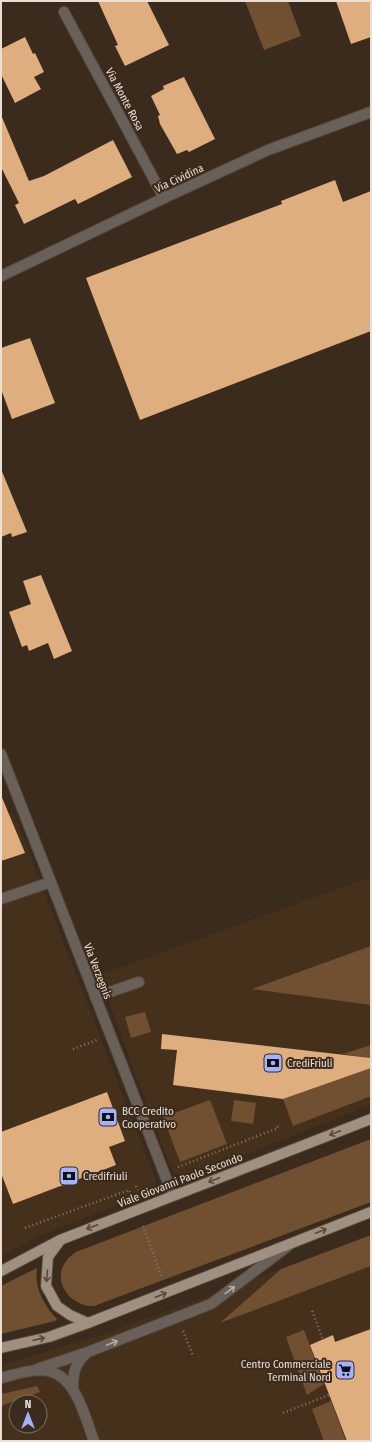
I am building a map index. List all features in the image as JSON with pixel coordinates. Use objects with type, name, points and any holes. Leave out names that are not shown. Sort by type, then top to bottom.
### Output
[{"type":"main road","name":"Viale Giovanni Paolo Secondo","points":[[1,1271],[60,1240],[371,1119]]},
{"type":"main road","points":[[1,1348],[49,1337],[88,1323],[371,1212]]},
{"type":"main road","points":[[60,1240],[48,1257],[46,1286],[57,1306],[70,1315],[88,1323]]},
{"type":"street","name":"Via Monte Rosa","points":[[64,12],[164,198]]},
{"type":"street","name":"Via Cividina","points":[[1,276],[268,150],[371,112]]},
{"type":"street","name":"Via Verzegnis","points":[[1,754],[172,1196]]},
{"type":"street","points":[[1,899],[51,882]]},
{"type":"street","points":[[95,997],[139,982]]},
{"type":"street","points":[[1,1378],[29,1371],[88,1352],[211,1304],[296,1241]]},
{"type":"street","points":[[88,1352],[78,1360],[73,1373],[73,1388],[94,1441]]},
{"type":"street","points":[[29,1371],[49,1371],[62,1377],[73,1388]]},
{"type":"path","points":[[73,1050],[89,1043]]},
{"type":"path","points":[[176,1163],[178,1167],[278,1128],[277,1124]]},
{"type":"path","points":[[136,1186],[138,1190]]},
{"type":"path","points":[[25,1228],[129,1190],[132,1200]]},
{"type":"path","points":[[143,1226],[163,1281]]},
{"type":"path","points":[[312,1312],[323,1340]]},
{"type":"path","points":[[185,1336],[193,1356]]},
{"type":"path","points":[[283,1413],[329,1395]]},
{"type":"shaded area","points":[[245,1],[288,1],[301,36],[264,50]]},
{"type":"shaded area","points":[[13,812],[156,1181],[153,1188],[148,1193],[37,1237],[1,1256],[1,816]]},
{"type":"shaded area","points":[[371,877],[371,1105],[188,1177],[176,1175],[168,1161],[99,975]]},
{"type":"shaded area","points":[[371,946],[371,1005],[252,989]]},
{"type":"shaded area","points":[[145,1012],[151,1032],[131,1038],[125,1017]]},
{"type":"shaded area","points":[[371,1045],[371,1058],[343,1054]]},
{"type":"shaded area","points":[[371,1068],[371,1096],[293,1126],[283,1099]]},
{"type":"shaded area","points":[[210,1100],[227,1144],[180,1162],[163,1117]]},
{"type":"shaded area","points":[[234,1100],[256,1103],[253,1124],[231,1121]]},
{"type":"shaded area","points":[[371,1139],[371,1202],[94,1306],[78,1302],[71,1297],[62,1284],[62,1268],[68,1259],[76,1252]]},
{"type":"shaded area","points":[[371,1235],[371,1266],[220,1323],[281,1269]]},
{"type":"shaded area","name":"Centro Commerciale Terminal Nord","points":[[371,1266],[371,1441],[1,1441],[1,1406],[8,1403],[8,1434],[48,1434],[48,1394],[32,1394],[40,1391],[37,1386],[1,1394],[1,1365],[96,1337],[281,1269],[221,1323]]},
{"type":"shaded area","points":[[37,1268],[37,1282],[41,1296],[57,1319],[55,1321],[1,1334],[1,1286]]},
{"type":"shaded area","points":[[304,1330],[324,1384],[307,1395],[286,1337]]},
{"type":"shaded area","points":[[37,1386],[40,1392],[34,1394],[8,1394],[8,1403],[1,1406],[1,1394]]},
{"type":"shaded area","points":[[331,1401],[346,1441],[324,1441],[312,1409]]},
{"type":"building","points":[[98,1],[147,1],[169,45],[125,66],[115,46],[118,45]]},
{"type":"building","points":[[336,1],[371,1],[371,37],[351,44]]},
{"type":"building","points":[[25,37],[44,72],[34,77],[41,89],[15,103],[1,74],[1,49]]},
{"type":"building","points":[[184,77],[215,139],[189,152],[187,150],[177,154],[160,124],[158,116],[160,115],[151,96],[164,89],[163,86]]},
{"type":"building","points":[[1,115],[29,181],[44,176],[113,140],[132,177],[78,204],[75,199],[24,224],[15,205],[19,203],[1,167]]},
{"type":"building","points":[[335,180],[343,202],[371,191],[371,331],[140,420],[86,278],[282,204],[281,201]]},
{"type":"building","points":[[30,338],[55,403],[12,419],[1,389],[1,348]]},
{"type":"building","points":[[1,469],[27,532],[12,537],[11,533],[1,537]]},
{"type":"building","points":[[41,575],[72,651],[54,659],[48,643],[29,651],[27,645],[22,647],[9,612],[31,604],[23,581]]},
{"type":"building","points":[[1,795],[25,853],[1,861]]},
{"type":"building","name":"CrediFriuli","points":[[162,1034],[371,1058],[371,1068],[283,1099],[173,1085],[177,1050],[161,1049]]},
{"type":"building","points":[[107,1092],[125,1141],[109,1147],[116,1165],[13,1204],[1,1173],[1,1132]]},
{"type":"building","name":"Centro Commerciale Terminal Nord","points":[[371,1329],[371,1441],[347,1441],[310,1345],[333,1335],[335,1342]]},
{"type":"place","name":"CrediFriuli","points":[[273,1063]]},
{"type":"place","name":"BCC Credito Cooperativo","points":[[108,1117]]},
{"type":"place","name":"Credifriuli","points":[[69,1176]]},
{"type":"place","name":"Centro Commerciale Terminal Nord","points":[[345,1370]]}]
